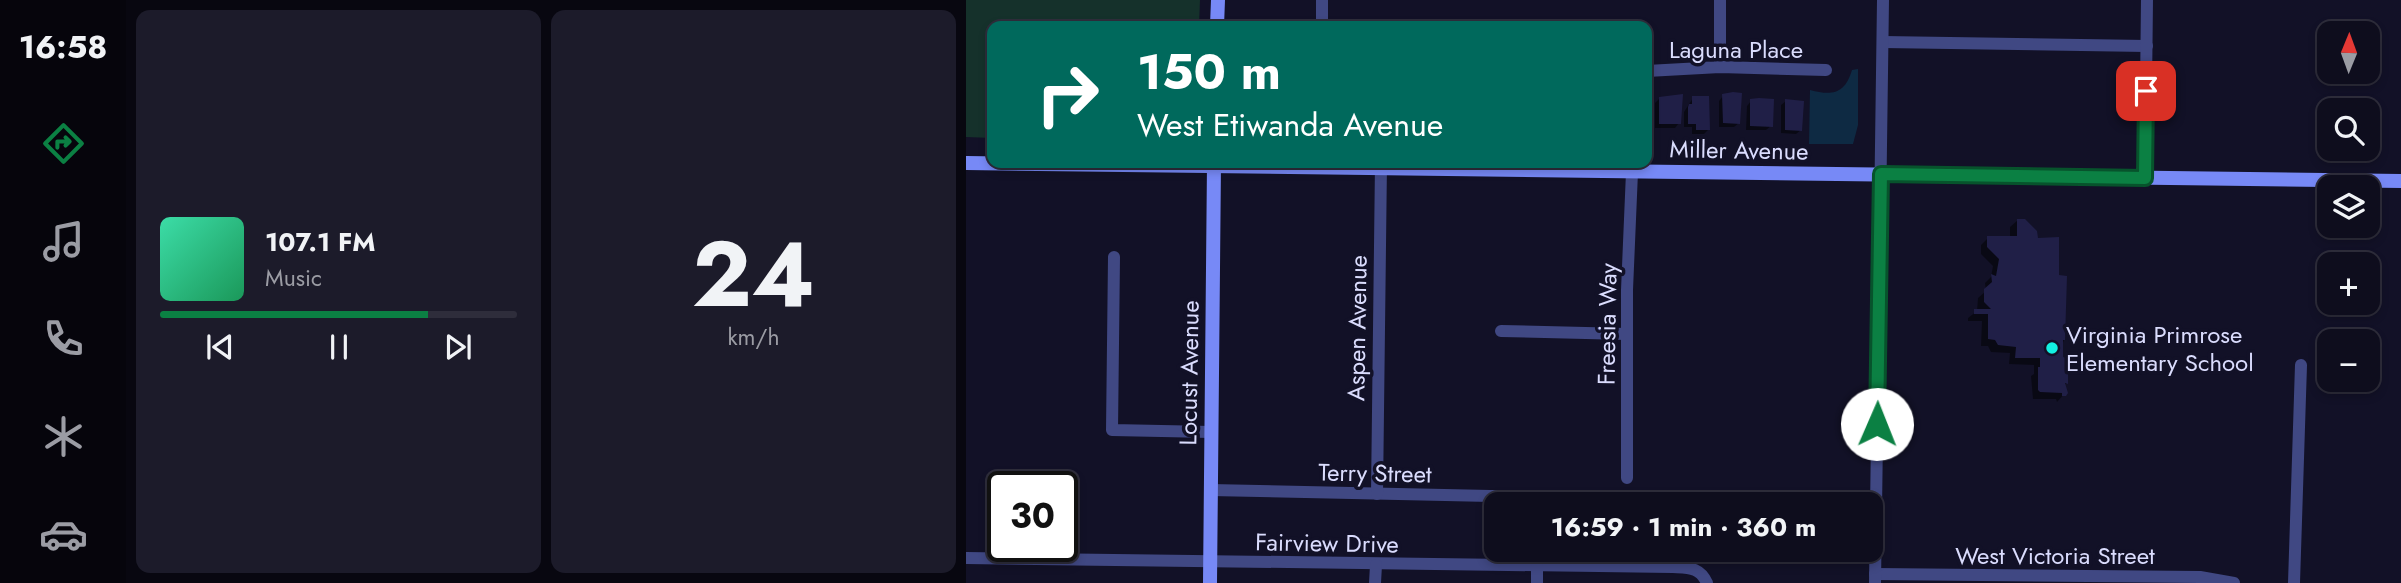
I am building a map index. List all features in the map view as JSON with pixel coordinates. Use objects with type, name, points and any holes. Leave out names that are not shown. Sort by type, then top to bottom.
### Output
[{"type":"street","points":[[1217,21],[1218,0]]},
{"type":"street","points":[[1322,0],[1322,21]]},
{"type":"street","points":[[1720,0],[1720,67]]},
{"type":"street","points":[[1875,579],[1883,0]]},
{"type":"street","points":[[2145,178],[2147,0]]},
{"type":"street","points":[[1883,42],[2147,46]]},
{"type":"street","name":"Laguna Place","points":[[1652,71],[1720,67],[1826,70]]},
{"type":"street","name":"Miller Avenue","points":[[966,163],[987,163]]},
{"type":"street","name":"Locust Avenue","points":[[1210,583],[1214,168]]},
{"type":"street","name":"Miller Avenue","points":[[1314,168],[1359,168]]},
{"type":"street","points":[[1344,168],[1348,169]]},
{"type":"street","name":"Aspen Avenue","points":[[1377,494],[1381,168]]},
{"type":"street","name":"Miller Avenue","points":[[1465,168],[2401,181]]},
{"type":"street","name":"Freesia Way","points":[[1627,478],[1627,334],[1632,172]]},
{"type":"street","points":[[1114,257],[1112,430],[1211,432]]},
{"type":"street","points":[[1500,331],[1627,334]]},
{"type":"street","points":[[2294,583],[2301,365]]},
{"type":"street","name":"Terry Street","points":[[1210,490],[1484,495]]},
{"type":"street","name":"Fairview Drive","points":[[966,558],[1687,568],[1696,569],[1707,583]]},
{"type":"street","points":[[1376,565],[1376,583]]},
{"type":"street","points":[[1537,583],[1538,566]]},
{"type":"street","name":"West Victoria Street","points":[[1875,579],[2200,577],[2234,583]]},
{"type":"green space","points":[[966,0],[1200,0],[1199,21],[987,21],[987,138],[966,137]]},
{"type":"water","points":[[1858,69],[1858,125],[1853,144],[1809,144],[1810,90],[1825,93],[1837,91],[1846,84],[1852,70]]},
{"type":"building","points":[[1742,93],[1740,124],[1723,123],[1722,94]]},
{"type":"building","points":[[1683,94],[1681,124],[1659,124],[1659,97]]},
{"type":"building","points":[[1692,96],[1709,96],[1710,130],[1696,130],[1696,124],[1688,124],[1688,107],[1692,104]]},
{"type":"building","points":[[1750,99],[1774,99],[1773,127],[1750,126]]},
{"type":"building","points":[[1785,99],[1804,101],[1802,131],[1785,130]]},
{"type":"building","points":[[2017,219],[2025,219],[2037,231],[2038,238],[2059,237],[2059,275],[2067,276],[2063,340],[2063,357],[2066,358],[2068,369],[2066,396],[2062,396],[2062,393],[2040,392],[2040,358],[2015,358],[2016,347],[1998,345],[1995,340],[1988,339],[1988,314],[1974,314],[1974,309],[1991,309],[1984,302],[1984,289],[1992,282],[1991,274],[1996,276],[1999,259],[1987,247],[1987,236],[2017,236]]},
{"type":"place","name":"Virginia Primrose Elementary School","points":[[2052,348]]},
{"type":"route","points":[[1877,424],[1881,174],[2145,178],[2146,91]]}]
